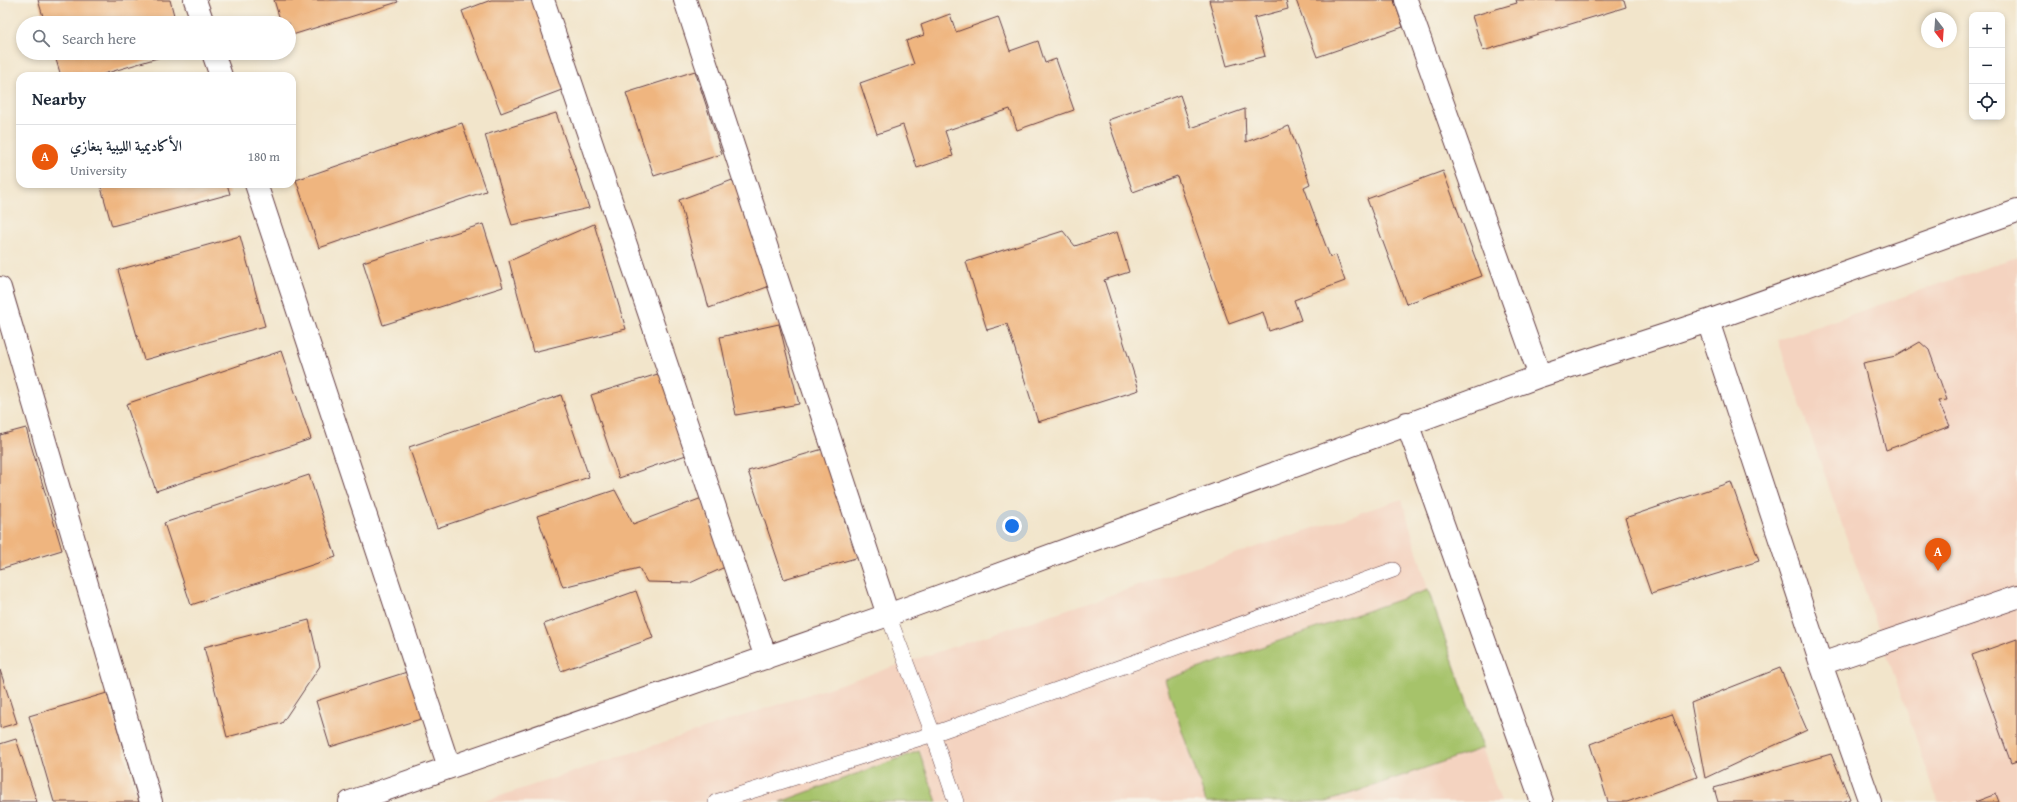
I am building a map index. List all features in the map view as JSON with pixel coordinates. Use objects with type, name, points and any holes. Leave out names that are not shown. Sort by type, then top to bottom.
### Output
[{"type":"street","points":[[195,0],[201,16]]},
{"type":"street","points":[[543,0],[766,658]]},
{"type":"street","points":[[685,0],[888,615]]},
{"type":"street","points":[[1406,0],[1540,376]]},
{"type":"street","points":[[215,60],[219,72]]},
{"type":"street","points":[[257,188],[449,767]]},
{"type":"street","points":[[350,802],[888,615],[1407,423],[1540,376],[1708,321],[2017,211]]},
{"type":"street","points":[[0,288],[151,802]]},
{"type":"street","points":[[1708,321],[1821,664],[1870,802]]},
{"type":"street","points":[[1407,423],[1542,802]]},
{"type":"street","points":[[1821,664],[2017,597]]},
{"type":"lane","points":[[716,802],[933,734],[1393,570]]},
{"type":"lane","points":[[888,615],[933,734],[956,802]]},
{"type":"shaded area","points":[[2017,257],[2017,802],[1938,802],[1778,340]]},
{"type":"shaded area","points":[[1402,499],[1428,590],[1501,802],[482,802]]},
{"type":"green space","points":[[1428,590],[1483,748],[1326,802],[1206,802],[1165,680]]},
{"type":"green space","points":[[919,751],[937,802],[780,802]]},
{"type":"building","points":[[38,0],[170,0],[174,16],[43,16]]},
{"type":"building","points":[[274,0],[397,0],[398,2],[296,34],[296,16],[279,16]]},
{"type":"building","points":[[491,0],[534,0],[567,88],[501,113],[462,11]]},
{"type":"building","points":[[1209,0],[1286,0],[1288,9],[1254,18],[1265,56],[1227,66]]},
{"type":"building","points":[[1296,0],[1394,0],[1403,27],[1317,57]]},
{"type":"building","points":[[1516,0],[1624,0],[1626,7],[1483,51],[1472,16],[1517,3]]},
{"type":"building","points":[[950,14],[956,32],[998,17],[1010,51],[1038,41],[1045,63],[1056,59],[1074,110],[1017,130],[1010,109],[945,131],[953,156],[917,168],[903,125],[877,134],[860,83],[914,64],[906,41],[924,35],[921,25]]},
{"type":"building","points":[[56,60],[151,60],[110,72],[60,72]]},
{"type":"building","points":[[695,71],[722,154],[654,176],[626,93]]},
{"type":"building","points":[[1180,95],[1191,128],[1245,109],[1246,142],[1289,126],[1310,184],[1304,187],[1330,257],[1336,255],[1345,281],[1294,300],[1301,320],[1269,331],[1263,312],[1229,324],[1177,176],[1133,192],[1108,120]]},
{"type":"building","points":[[556,113],[589,208],[512,225],[485,135]]},
{"type":"building","points":[[462,123],[486,191],[319,248],[296,180]]},
{"type":"building","points":[[1443,171],[1482,276],[1406,304],[1367,199]]},
{"type":"building","points":[[735,179],[770,286],[709,308],[679,200]]},
{"type":"building","points":[[101,188],[228,188],[230,194],[112,226]]},
{"type":"building","points":[[483,224],[503,287],[383,325],[363,262]]},
{"type":"building","points":[[594,224],[626,329],[533,352],[509,261]]},
{"type":"building","points":[[1063,231],[1075,246],[1117,232],[1129,272],[1104,280],[1139,390],[1038,422],[1007,324],[987,330],[966,262]]},
{"type":"building","points":[[240,236],[265,326],[144,360],[118,270]]},
{"type":"building","points":[[779,324],[799,404],[736,415],[720,337]]},
{"type":"building","points":[[1920,342],[1929,350],[1947,400],[1938,401],[1950,426],[1886,450],[1863,363],[1896,356]]},
{"type":"building","points":[[281,351],[311,439],[156,491],[126,404]]},
{"type":"building","points":[[664,372],[689,454],[619,478],[591,395]]},
{"type":"building","points":[[561,395],[589,477],[437,528],[409,447]]},
{"type":"building","points":[[26,428],[62,550],[0,569],[0,435]]},
{"type":"building","points":[[823,449],[859,557],[784,579],[748,471]]},
{"type":"building","points":[[309,475],[336,557],[191,605],[164,523]]},
{"type":"building","points":[[1731,482],[1759,561],[1651,594],[1625,518]]},
{"type":"building","points":[[615,490],[633,524],[702,498],[725,567],[690,583],[647,582],[639,568],[563,587],[537,516]]},
{"type":"building","points":[[636,591],[653,638],[561,671],[544,624]]},
{"type":"building","points":[[309,620],[320,666],[282,723],[227,737],[204,647]]},
{"type":"building","points":[[2017,639],[2017,761],[2011,763],[1972,655]]},
{"type":"building","points":[[1780,668],[1807,730],[1705,778],[1691,703]]},
{"type":"building","points":[[0,670],[17,723],[0,728]]},
{"type":"building","points":[[410,671],[424,718],[330,747],[316,701]]},
{"type":"building","points":[[107,693],[139,802],[54,802],[29,716]]},
{"type":"building","points":[[1672,713],[1697,777],[1627,802],[1608,802],[1590,744]]},
{"type":"building","points":[[16,739],[37,802],[0,802],[0,744]]},
{"type":"building","points":[[1831,754],[1850,799],[1842,802],[1718,802],[1714,788]]},
{"type":"building","points":[[1996,794],[1999,802],[1975,802]]},
{"type":"place","name":"الأكاديمية الليبية بنغازي","points":[[1938,571]]}]
